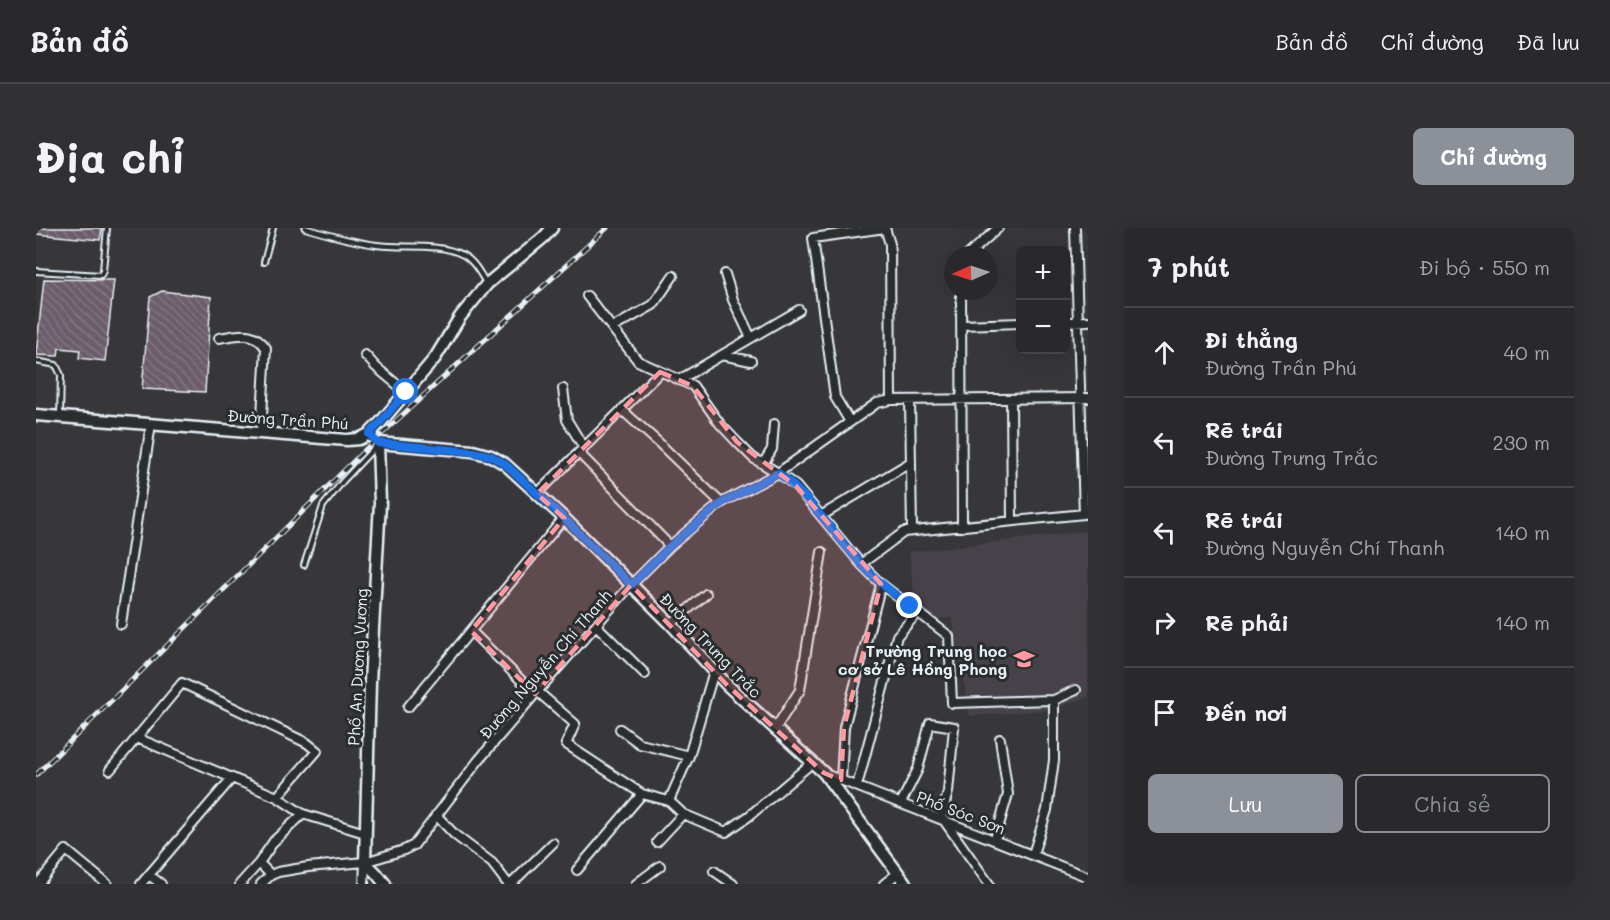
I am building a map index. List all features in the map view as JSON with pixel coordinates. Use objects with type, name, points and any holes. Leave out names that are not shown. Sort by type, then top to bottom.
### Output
[{"type":"street","name":"Đường Trần Phú","points":[[36,415],[347,440],[359,439],[369,434],[380,423],[435,358],[460,317],[487,284],[552,228]]},
{"type":"street","points":[[850,422],[835,397],[813,238],[885,228],[890,244],[891,400]]},
{"type":"street","points":[[978,246],[998,228]]},
{"type":"street","points":[[861,564],[904,532],[1084,514],[1086,495],[1084,398],[1078,322],[1075,228]]},
{"type":"street","points":[[725,274],[733,300],[751,338]]},
{"type":"street","points":[[612,328],[653,305],[673,276]]},
{"type":"street","points":[[587,296],[638,361],[693,386],[736,442],[753,458],[796,486],[880,584],[949,636],[952,704],[1054,700],[1076,690]]},
{"type":"street","points":[[961,300],[962,526]]},
{"type":"street","points":[[679,380],[799,310]]},
{"type":"street","points":[[1070,322],[1088,321]]},
{"type":"street","points":[[962,325],[1016,323]]},
{"type":"street","points":[[219,338],[252,335],[261,340],[266,348],[261,433]]},
{"type":"street","points":[[365,355],[406,392]]},
{"type":"street","points":[[722,355],[751,361]]},
{"type":"street","points":[[537,494],[660,372]]},
{"type":"street","points":[[563,389],[567,420],[582,450],[670,546]]},
{"type":"street","name":"Đường Nguyễn Chí Thanh","points":[[271,876],[278,872],[308,867],[365,862],[414,845],[477,761],[536,692],[631,585],[670,546],[722,503],[778,473],[877,403],[891,400],[1084,398]]},
{"type":"street","points":[[1011,399],[1012,521]]},
{"type":"street","points":[[910,400],[912,531]]},
{"type":"street","points":[[622,410],[722,503]]},
{"type":"street","points":[[121,624],[151,424]]},
{"type":"street","points":[[763,464],[772,449],[774,424]]},
{"type":"street","points":[[369,434],[378,443]]},
{"type":"street","name":"Đường Trưng Trắc","points":[[378,443],[473,452],[491,456],[505,464],[564,518],[671,624],[727,685],[824,773],[906,884]]},
{"type":"street","name":"Phố An Dương Vương","points":[[365,862],[370,682],[380,502],[378,443]]},
{"type":"street","points":[[821,516],[911,462]]},
{"type":"street","points":[[408,707],[564,518]]},
{"type":"street","points":[[775,729],[801,690],[822,552]]},
{"type":"street","points":[[841,780],[844,727],[880,584]]},
{"type":"street","points":[[671,624],[706,594]]},
{"type":"street","points":[[857,786],[897,636],[918,612]]},
{"type":"street","points":[[596,625],[645,674]]},
{"type":"street","points":[[471,632],[536,692],[575,724],[566,744],[642,794],[669,801],[682,814],[726,832],[749,816],[813,762]]},
{"type":"street","points":[[669,801],[689,756],[714,671]]},
{"type":"street","points":[[110,770],[182,683],[307,743],[317,751],[277,797]]},
{"type":"street","points":[[1033,854],[1047,810],[1054,760],[1054,700]]},
{"type":"street","points":[[901,803],[918,769],[930,723],[954,727],[948,792],[942,819],[988,884]]},
{"type":"street","points":[[620,729],[640,744],[689,756]]},
{"type":"street","points":[[137,738],[277,797],[303,814],[365,832]]},
{"type":"street","points":[[995,839],[1008,794],[1000,739]]},
{"type":"street","name":"Phố Sóc Sơn","points":[[824,773],[1088,877]]},
{"type":"street","points":[[141,884],[232,778]]},
{"type":"street","points":[[577,870],[642,794]]},
{"type":"street","points":[[240,884],[259,863],[274,841],[303,814]]},
{"type":"street","points":[[657,842],[682,814]]},
{"type":"street","points":[[436,815],[455,835],[492,863],[509,884],[553,843]]},
{"type":"street","points":[[38,884],[66,850],[107,884]]},
{"type":"street","points":[[364,884],[365,862]]},
{"type":"street","points":[[365,862],[385,884]]},
{"type":"street","points":[[259,863],[271,876],[261,884]]},
{"type":"street","points":[[636,884],[660,866]]},
{"type":"street","points":[[714,871],[733,884]]},
{"type":"street","points":[[884,884],[898,873]]},
{"type":"street","points":[[149,874],[161,884]]},
{"type":"lane","points":[[36,272],[101,275],[107,228]]},
{"type":"lane","points":[[264,262],[273,228]]},
{"type":"lane","points":[[305,228],[358,243],[454,251],[473,263],[487,284]]},
{"type":"lane","points":[[36,361],[56,365],[61,375],[60,417]]},
{"type":"lane","points":[[304,565],[323,506],[378,443]]},
{"type":"highlighted area","points":[[660,372],[693,386],[737,442],[796,486],[881,584],[844,727],[841,780],[824,773],[727,685],[631,585],[535,694],[471,631],[564,518],[537,494]]},
{"type":"shaded area","name":"Trường Trung học cơ sở Lê Hồng Phong","points":[[1088,531],[1088,697],[1048,710],[970,716],[952,618],[917,621],[909,552]]},
{"type":"building","points":[[36,228],[102,228],[100,240],[36,234]]},
{"type":"building","points":[[44,279],[114,280],[105,361],[79,358],[80,350],[59,348],[58,356],[36,355]]},
{"type":"building","points":[[162,291],[211,297],[205,392],[142,389],[150,297]]},
{"type":"railway","points":[[36,775],[375,440],[607,228]]},
{"type":"place","name":"Trường Trung học cơ sở Lê Hồng Phong","points":[[1024,659]]},
{"type":"route","points":[[406,392],[369,434],[378,443],[473,452],[491,456],[505,464],[564,518],[631,585],[670,546],[722,503],[778,473],[796,486],[880,584],[910,606]]}]
